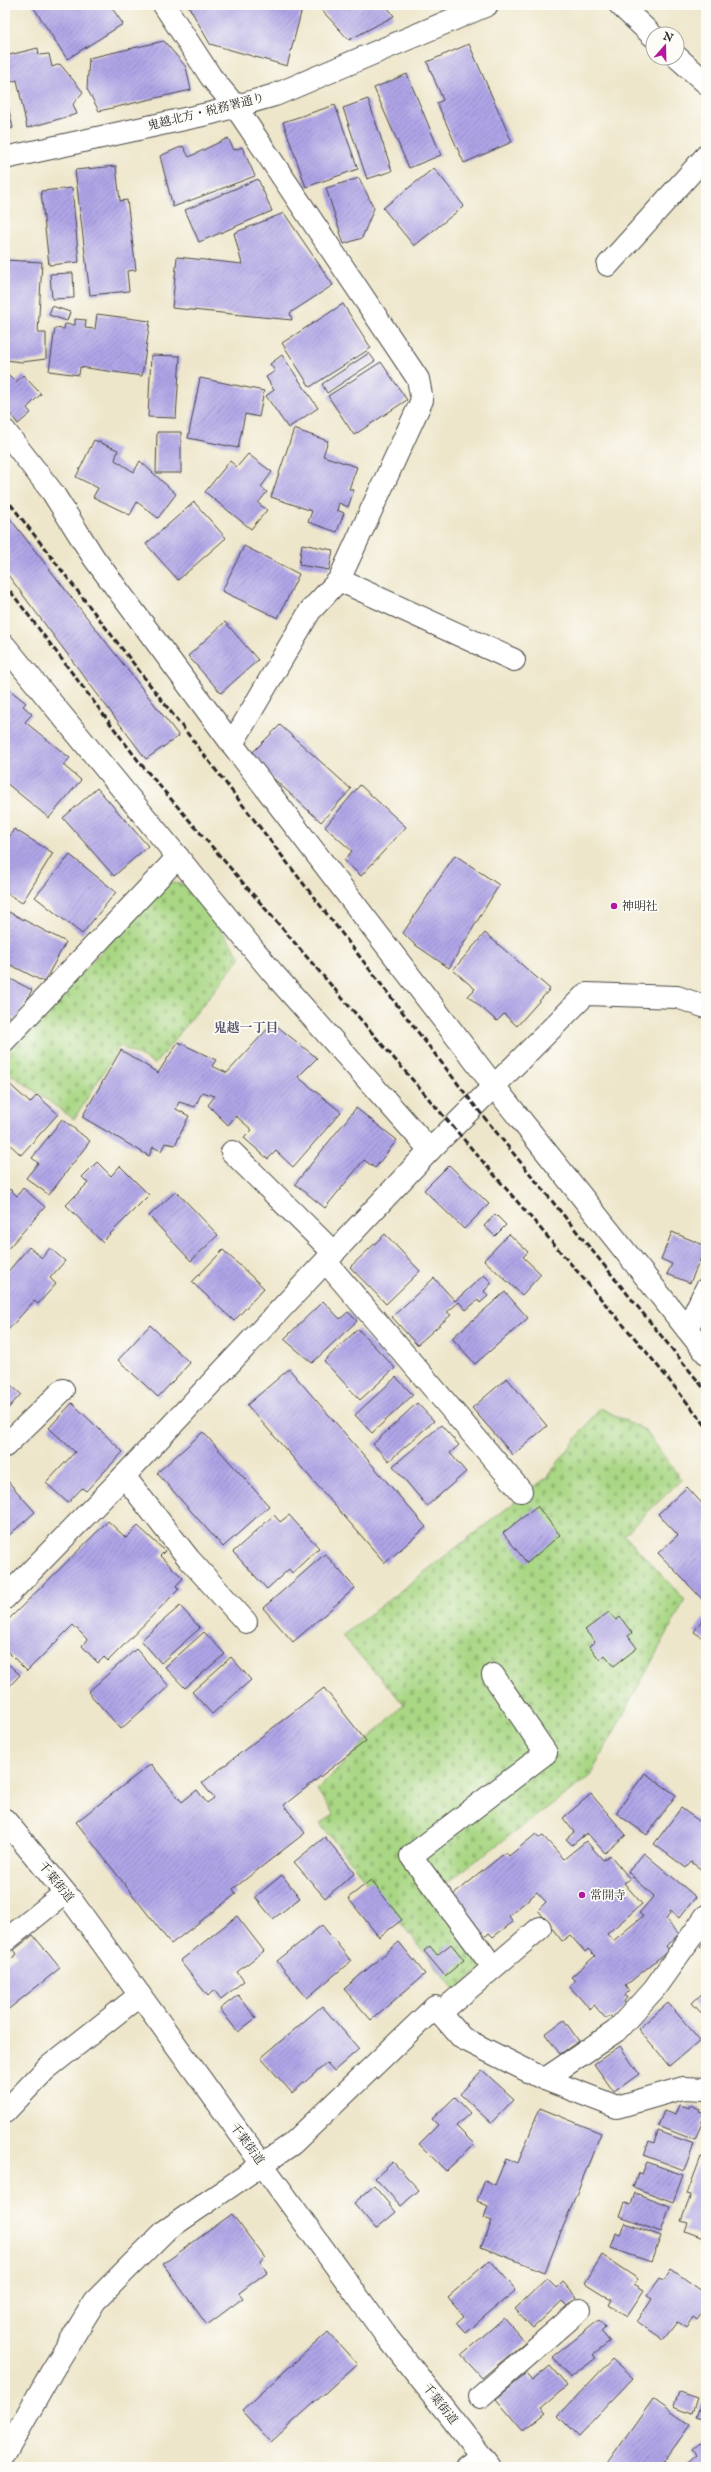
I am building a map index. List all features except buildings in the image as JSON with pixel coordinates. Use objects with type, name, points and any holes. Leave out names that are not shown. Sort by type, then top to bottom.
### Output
[{"type":"main road","points":[[164,5],[211,77],[235,106],[418,379],[422,400],[339,580],[310,611],[232,744]]},
{"type":"main road","name":"鬼越北方・税務署通り","points":[[5,158],[212,113],[275,95],[487,5]]},
{"type":"main road","points":[[620,5],[645,28]]},
{"type":"main road","points":[[685,64],[706,83]]},
{"type":"main road","points":[[608,265],[706,156]]},
{"type":"main road","points":[[5,431],[53,493],[94,558],[232,744],[494,1086],[706,1353]]},
{"type":"main road","points":[[339,580],[514,660]]},
{"type":"main road","points":[[5,646],[272,972],[430,1150]]},
{"type":"main road","points":[[6,1036],[178,858]]},
{"type":"main road","points":[[5,1598],[124,1476],[430,1150],[586,994],[677,997],[706,1006]]},
{"type":"main road","points":[[232,1152],[330,1257],[521,1491]]},
{"type":"main road","points":[[687,1329],[706,1289]]},
{"type":"main road","points":[[5,1446],[63,1390]]},
{"type":"main road","points":[[124,1476],[189,1559],[246,1622]]},
{"type":"main road","points":[[493,1675],[546,1753],[411,1856],[493,1967]]},
{"type":"main road","name":"千葉街道","points":[[5,1820],[65,1893],[479,2463]]},
{"type":"main road","points":[[5,1941],[65,1893]]},
{"type":"main road","points":[[545,2079],[616,2031],[654,1989],[706,1916]]},
{"type":"main road","points":[[440,2013],[540,1928]]},
{"type":"main road","points":[[5,2112],[46,2069],[140,1995]]},
{"type":"main road","points":[[5,2454],[52,2371],[95,2301],[165,2231],[292,2144],[436,2007],[462,2038],[545,2079],[617,2107],[683,2088],[706,2089]]},
{"type":"main road","points":[[480,2397],[580,2310]]},
{"type":"green space","points":[[168,882],[186,885],[241,957],[155,1064],[120,1046],[74,1119],[5,1070],[5,1053]]},
{"type":"green space","points":[[600,1408],[645,1430],[681,1480],[624,1535],[685,1600],[590,1776],[442,1886],[484,1967],[455,1990],[320,1824],[334,1815],[317,1790],[404,1704],[342,1636],[546,1478]]},
{"type":"railway","points":[[5,497],[475,1106],[706,1391]]},
{"type":"railway","points":[[5,584],[140,763],[644,1349],[706,1426]]},
{"type":"place","name":"神明社","points":[[614,906]]},
{"type":"place","name":"常開寺","points":[[582,1895]]},
{"type":"district","name":"鬼越一丁目","points":[[246,1028]]}]
